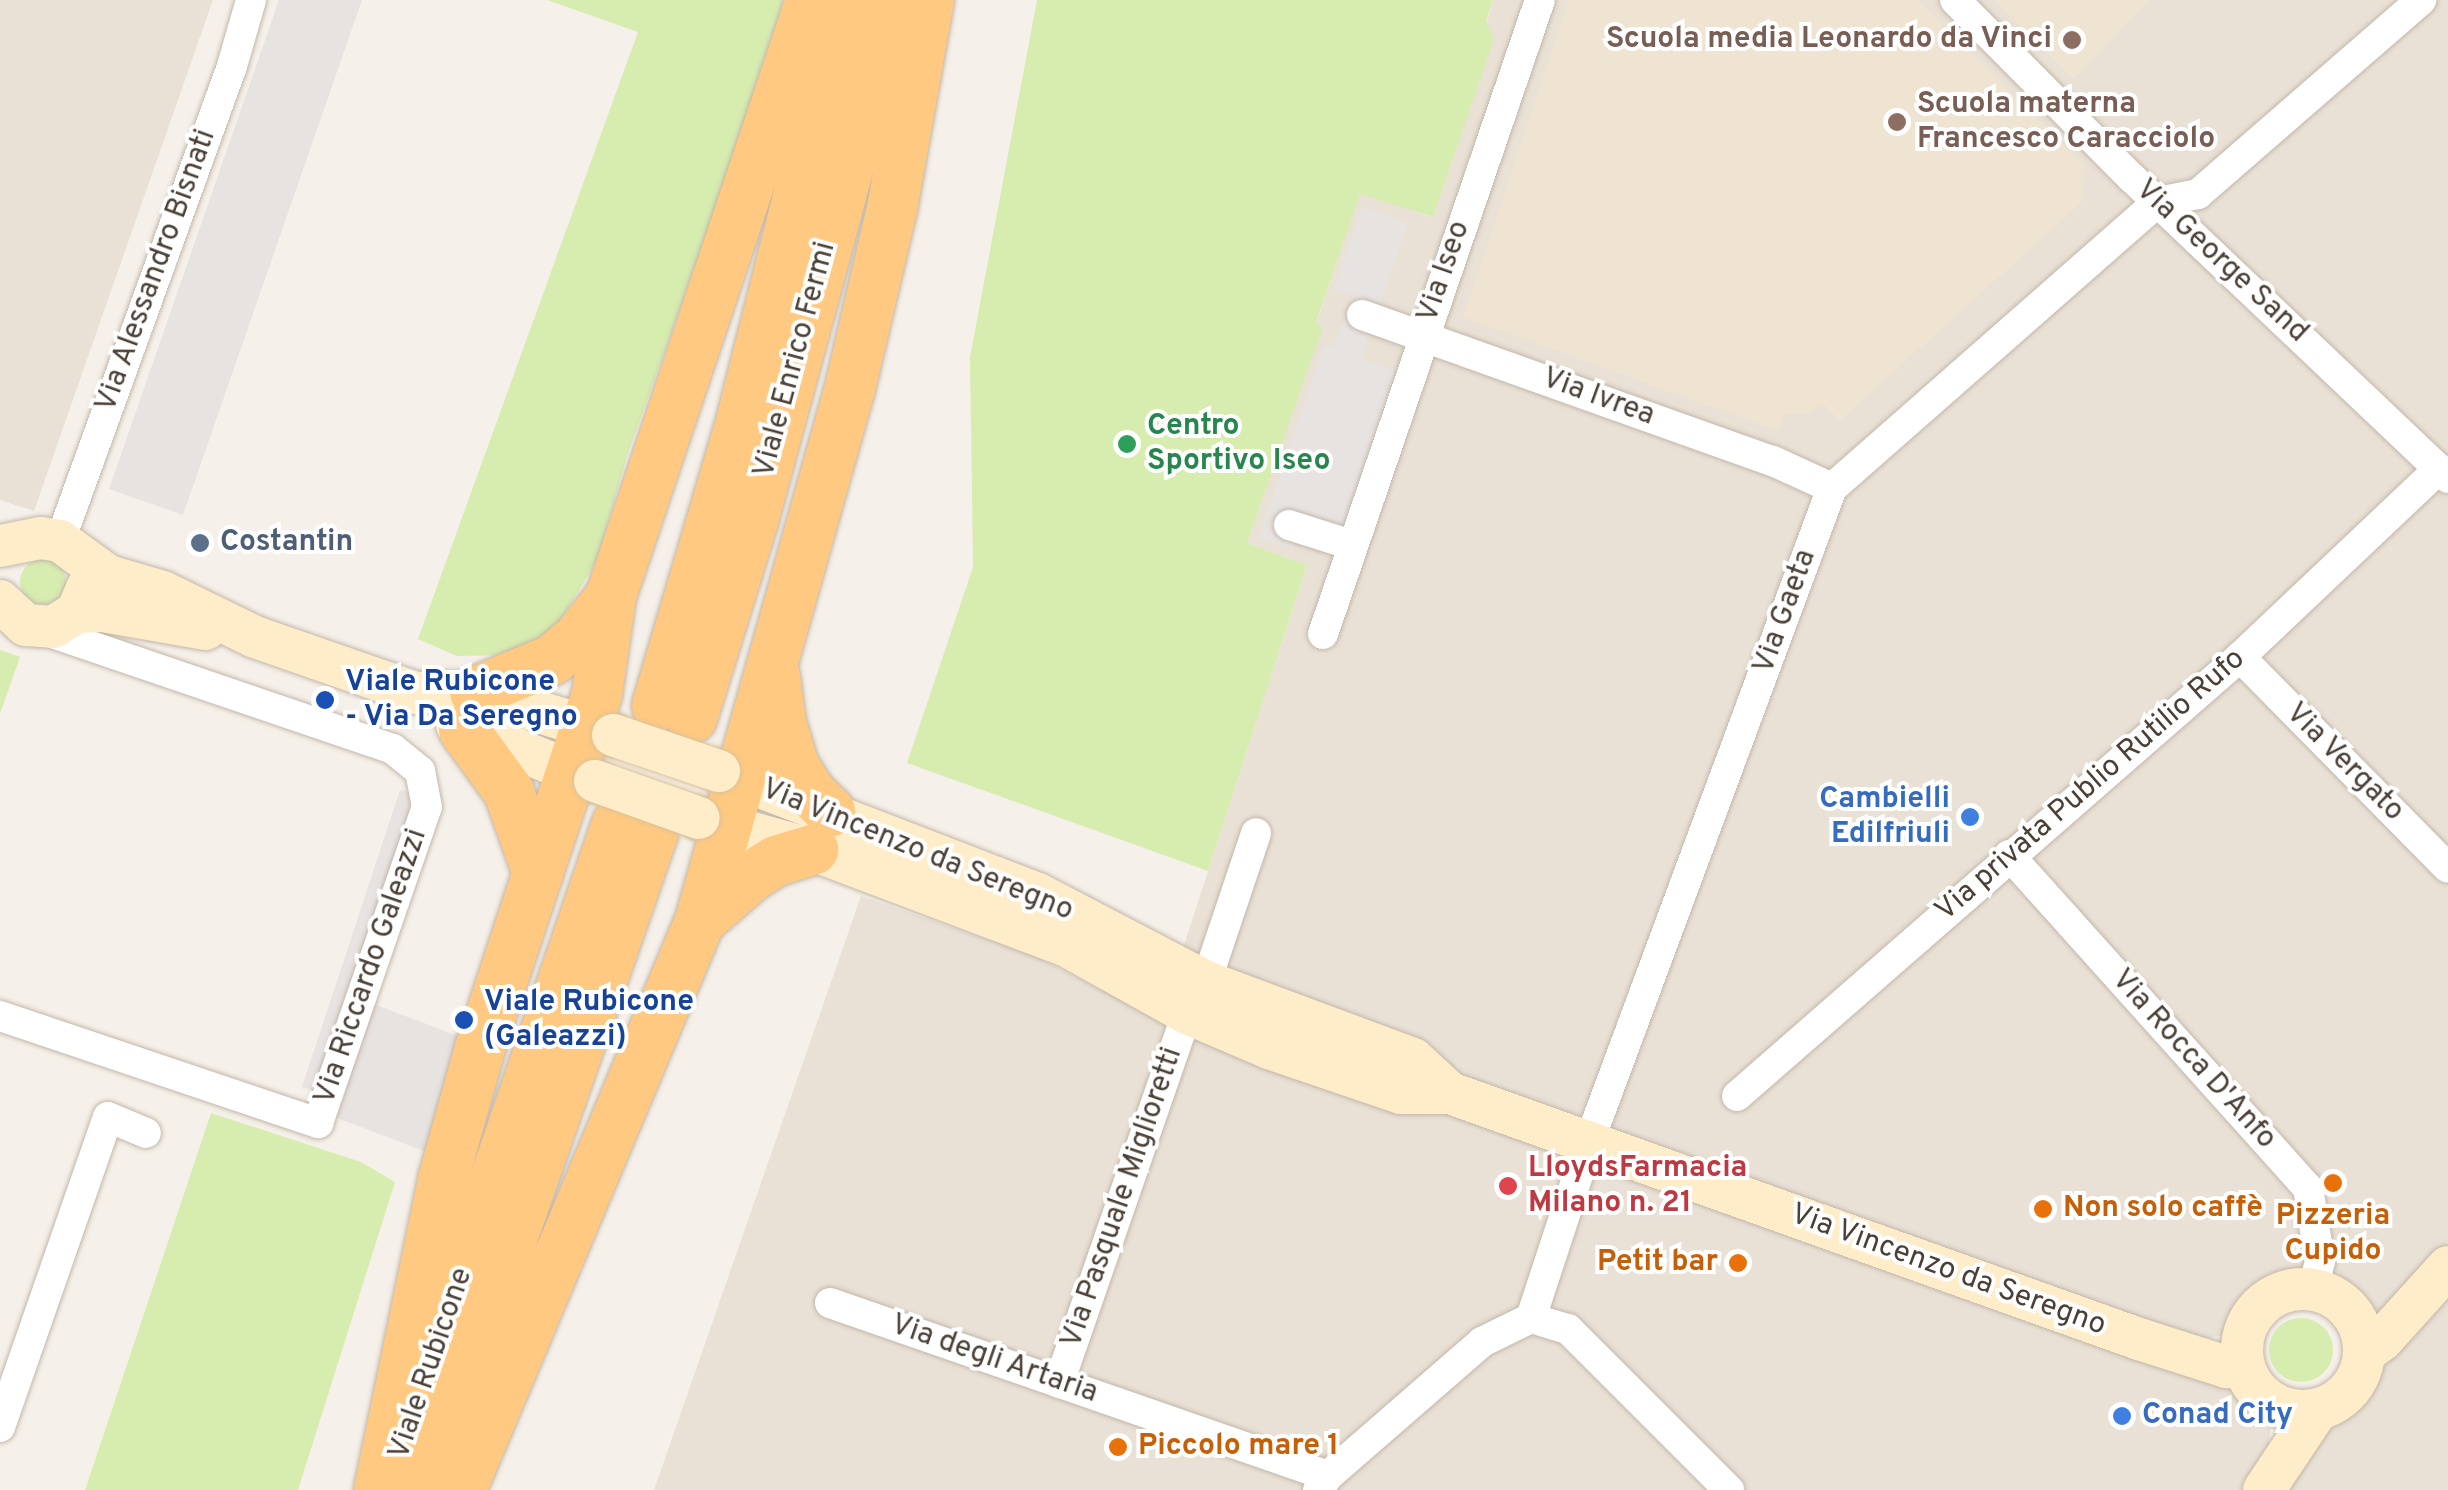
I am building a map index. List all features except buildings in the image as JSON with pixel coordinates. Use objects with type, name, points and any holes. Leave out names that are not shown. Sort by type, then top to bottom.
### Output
[{"type":"highway","points":[[379,1490],[444,1180],[480,1048],[538,874],[583,777],[586,726],[596,694],[611,596],[811,0]]},
{"type":"highway","name":"Viale Enrico Fermi","points":[[848,0],[730,467],[675,712],[753,520],[894,0]]},
{"type":"highway","points":[[461,1490],[700,921],[713,822],[774,669],[892,209],[930,0]]},
{"type":"highway","points":[[538,874],[509,792],[470,711],[552,660],[578,638],[611,596]]},
{"type":"highway","points":[[700,921],[752,876],[822,830],[810,792],[794,766],[781,723],[774,669]]},
{"type":"highway","points":[[493,1244],[635,829]]},
{"type":"highway","name":"Viale Rubicone","points":[[388,1490],[493,1244]]},
{"type":"highway","name":"Viale Rubicone","points":[[425,1490],[493,1244]]},
{"type":"main road","name":"Via Vincenzo da Seregno","points":[[23,576],[88,586],[77,612],[102,611],[255,638]]},
{"type":"main road","name":"Via Vincenzo da Seregno","points":[[23,576],[108,576],[163,592],[255,638],[470,711],[586,726],[730,775],[822,830],[1065,945],[1196,997],[1269,1048],[1401,1094],[1450,1093],[2226,1367],[2244,1352]]},
{"type":"main road","name":"Via Vincenzo da Seregno","points":[[470,711],[583,777],[713,822],[822,830]]},
{"type":"main road","points":[[2318,1409],[2287,1410],[2272,1404],[2255,1388],[2244,1352],[2262,1304],[2294,1290],[2357,1306],[2438,1279]]},
{"type":"main road","points":[[2364,1352],[2382,1340],[2438,1279]]},
{"type":"main road","points":[[2266,1488],[2318,1409],[2350,1388],[2364,1352],[2361,1334],[2327,1296]]},
{"type":"main road","points":[[2266,1488],[2272,1404]]},
{"type":"street","name":"Via Alessandro Bisnati","points":[[23,576],[232,66],[251,0]]},
{"type":"street","name":"Via Iseo","points":[[1323,634],[1540,0]]},
{"type":"street","name":"Via George Sand","points":[[1954,0],[2158,202],[2444,474]]},
{"type":"street","points":[[2158,202],[2198,194],[2421,0]]},
{"type":"street","name":"Via Gaeta","points":[[1531,1318],[1589,1142],[1832,488],[2158,202]]},
{"type":"street","name":"Via Ivrea","points":[[1362,316],[1773,461],[1832,488]]},
{"type":"street","name":"Via privata Publio Rutilio Rufo","points":[[1736,1096],[2444,474]]},
{"type":"street","points":[[1288,525],[1352,545]]},
{"type":"street","name":"Via Riccardo Galeazzi","points":[[0,1016],[318,1123],[427,808],[420,771],[392,748],[23,576]]},
{"type":"street","name":"Via Vergato","points":[[2240,657],[2448,868]]},
{"type":"street","points":[[1196,997],[1256,833]]},
{"type":"street","name":"Via Rocca D'Anfo","points":[[2009,854],[2308,1188],[2327,1296]]},
{"type":"street","name":"Via Pasquale Miglioretti","points":[[1060,1383],[1196,997]]},
{"type":"street","points":[[0,1427],[108,1117],[146,1133]]},
{"type":"street","name":"Via degli Artaria","points":[[830,1303],[1060,1383],[1323,1483]]},
{"type":"street","points":[[1323,1483],[1482,1342],[1531,1318],[1568,1329],[1729,1490]]},
{"type":"shaded area","points":[[0,0],[213,0],[34,511],[0,500]]},
{"type":"shaded area","points":[[279,0],[362,0],[183,515],[109,489]]},
{"type":"shaded area","points":[[1493,0],[2448,0],[2448,1264],[2365,1338],[2357,1320],[2343,1306],[2330,1298],[2296,1293],[2262,1311],[2248,1331],[2164,1346],[1556,1129],[1178,964],[1307,565],[1247,543],[1322,327],[1316,324],[1360,193],[1432,217]]},
{"type":"shaded area","points":[[1569,0],[1917,0],[2084,165],[2082,202],[1840,420],[1824,404],[1805,414],[1784,415],[1778,431],[1463,317]]},
{"type":"shaded area","name":"Scuola media Leonardo da Vinci","points":[[1994,0],[2149,0],[2074,79]]},
{"type":"shaded area","points":[[1362,207],[1408,223],[1361,359],[1396,371],[1344,525],[1305,513],[1293,549],[1258,538],[1324,346],[1332,349],[1354,296],[1334,289]]},
{"type":"shaded area","points":[[400,790],[416,794],[350,995],[466,1039],[432,1154],[313,1109],[316,1091],[302,1087]]},
{"type":"shaded area","points":[[861,896],[1035,956],[1111,995],[1176,971],[2244,1378],[2254,1396],[2272,1411],[2265,1483],[2259,1490],[654,1490]]},
{"type":"shaded area","points":[[2448,1270],[2448,1490],[2267,1490],[2277,1412],[2291,1419],[2324,1417],[2342,1409],[2366,1378],[2368,1360]]},
{"type":"green space","points":[[547,0],[783,0],[762,81],[627,456],[597,561],[555,629],[510,655],[457,656],[418,639],[638,32]]},
{"type":"green space","name":"Centro Sportivo Iseo","points":[[1037,0],[1493,0],[1486,22],[1494,39],[1433,217],[1360,194],[1316,323],[1323,327],[1247,543],[1307,565],[1208,871],[907,763],[973,567],[970,357]]},
{"type":"green space","points":[[43,559],[59,566],[66,582],[59,598],[43,605],[27,598],[20,582],[27,566]]},
{"type":"green space","points":[[0,650],[20,657],[0,714]]},
{"type":"green space","points":[[211,1113],[361,1162],[395,1182],[298,1490],[85,1490]]},
{"type":"green space","points":[[2301,1318],[2323,1328],[2333,1350],[2323,1372],[2301,1382],[2279,1372],[2269,1350],[2279,1328]]},
{"type":"place","name":"Scuola media Leonardo da Vinci","points":[[2072,40]]},
{"type":"place","name":"Scuola materna Francesco Caracciolo","points":[[1897,122]]},
{"type":"place","name":"Centro Sportivo Iseo","points":[[1127,444]]},
{"type":"place","name":"Costantin","points":[[200,543]]},
{"type":"place","name":"Viale Rubicone - Via Da Seregno","points":[[325,700]]},
{"type":"place","name":"Cambielli Edilfriuli","points":[[1970,817]]},
{"type":"place","name":"Viale Rubicone (Galeazzi)","points":[[464,1020]]},
{"type":"place","name":"Pizzeria Cupido","points":[[2333,1183]]},
{"type":"place","name":"LloydsFarmacia Milano n. 21","points":[[1508,1186]]},
{"type":"place","name":"Non solo caffè","points":[[2043,1209]]},
{"type":"place","name":"Petit bar","points":[[1738,1263]]},
{"type":"place","name":"Conad City","points":[[2122,1416]]},
{"type":"place","name":"Piccolo mare 1","points":[[1118,1447]]}]
